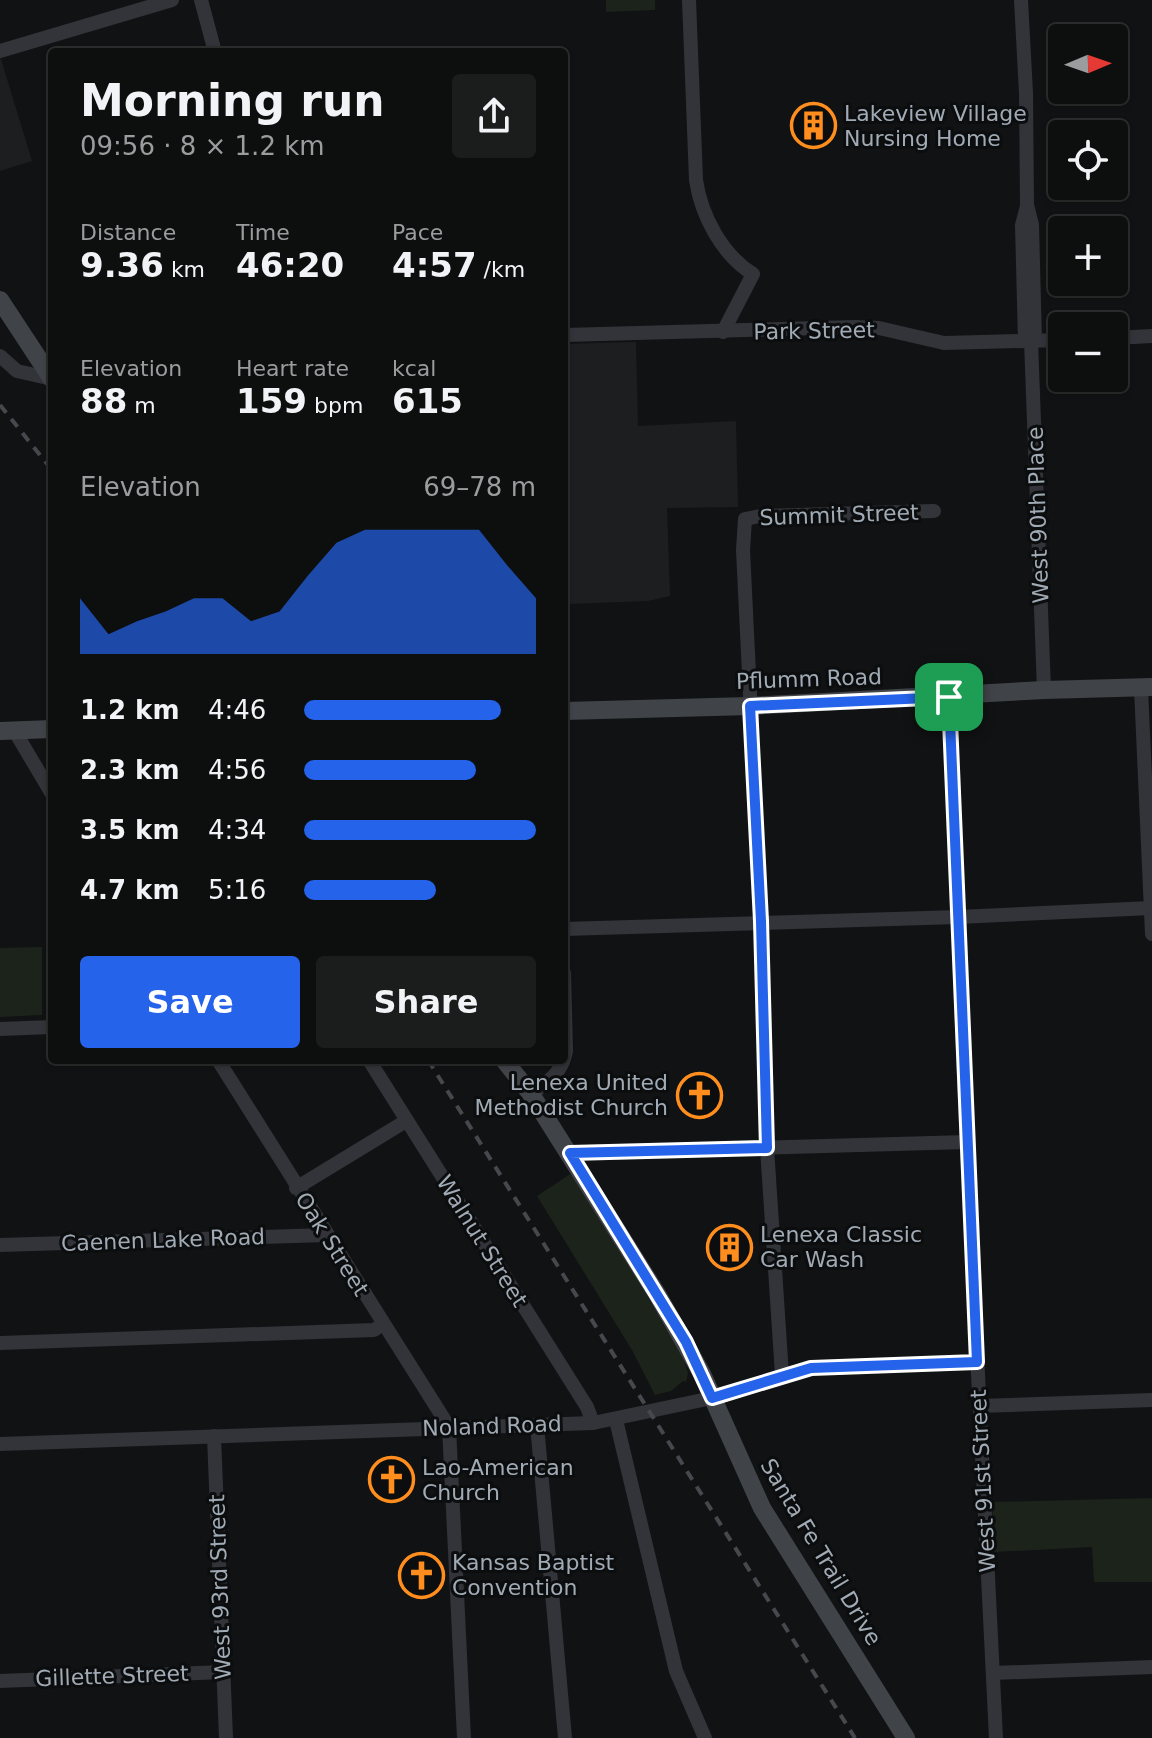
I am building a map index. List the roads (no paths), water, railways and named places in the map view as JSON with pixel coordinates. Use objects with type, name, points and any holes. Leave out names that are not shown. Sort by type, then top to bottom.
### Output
[{"type":"main road","points":[[0,300],[46,360]]},
{"type":"main road","name":"Pflumm Road","points":[[568,711],[1146,688]]},
{"type":"main road","points":[[7,731],[48,729]]},
{"type":"main road","name":"Santa Fe Trail Drive","points":[[507,1064],[570,1153],[686,1342],[762,1508],[906,1738]]},
{"type":"street","points":[[0,51],[172,0]]},
{"type":"street","points":[[201,0],[214,48]]},
{"type":"street","points":[[689,0],[699,201],[722,244],[740,266],[753,274],[723,332]]},
{"type":"street","name":"West 90th Place","points":[[1021,0],[1027,205],[1032,225],[1031,341],[1044,690]]},
{"type":"street","name":"Park Street","points":[[568,335],[855,327],[879,328],[944,343],[1048,340]]},
{"type":"street","points":[[1128,337],[1152,336]]},
{"type":"street","points":[[0,356],[17,371],[48,378]]},
{"type":"street","name":"Summit Street","points":[[750,706],[743,550],[745,519],[934,511]]},
{"type":"street","points":[[1146,688],[1152,934]]},
{"type":"street","name":"West 91st Street","points":[[949,697],[996,1738]]},
{"type":"street","points":[[750,706],[761,921],[767,1148],[782,1375]]},
{"type":"street","points":[[7,731],[48,788]]},
{"type":"street","points":[[568,929],[1151,908]]},
{"type":"street","points":[[0,1029],[48,1027]]},
{"type":"street","name":"Oak Street","points":[[220,1064],[449,1427]]},
{"type":"street","name":"Walnut Street","points":[[371,1064],[587,1407],[593,1423]]},
{"type":"street","points":[[531,1094],[550,1081],[563,1064]]},
{"type":"street","points":[[296,1188],[406,1121]]},
{"type":"street","points":[[570,1153],[967,1142]]},
{"type":"street","name":"Caenen Lake Road","points":[[0,1245],[326,1235]]},
{"type":"street","points":[[0,1343],[299,1334],[374,1330],[383,1324]]},
{"type":"street","name":"Noland Road","points":[[0,1444],[593,1423],[712,1398],[811,1368],[977,1362]]},
{"type":"street","points":[[979,1406],[1152,1400]]},
{"type":"street","points":[[616,1420],[676,1671],[705,1738]]},
{"type":"street","points":[[537,1425],[565,1738]]},
{"type":"street","points":[[449,1427],[464,1738]]},
{"type":"street","name":"West 93rd Street","points":[[214,1436],[226,1738]]},
{"type":"street","points":[[993,1673],[1152,1667]]},
{"type":"street","name":"Gillette Street","points":[[0,1681],[223,1672]]},
{"type":"railway","points":[[0,405],[48,465]]},
{"type":"railway","points":[[431,1064],[855,1738]]},
{"type":"place","name":"Lakeview Village Nursing Home","points":[[813,126]]},
{"type":"place","name":"Lenexa United Methodist Church","points":[[699,1095]]},
{"type":"place","name":"Lenexa Classic Car Wash","points":[[729,1247]]},
{"type":"place","name":"Lao-American Church","points":[[391,1480]]},
{"type":"place","name":"Kansas Baptist Convention","points":[[421,1575]]}]
